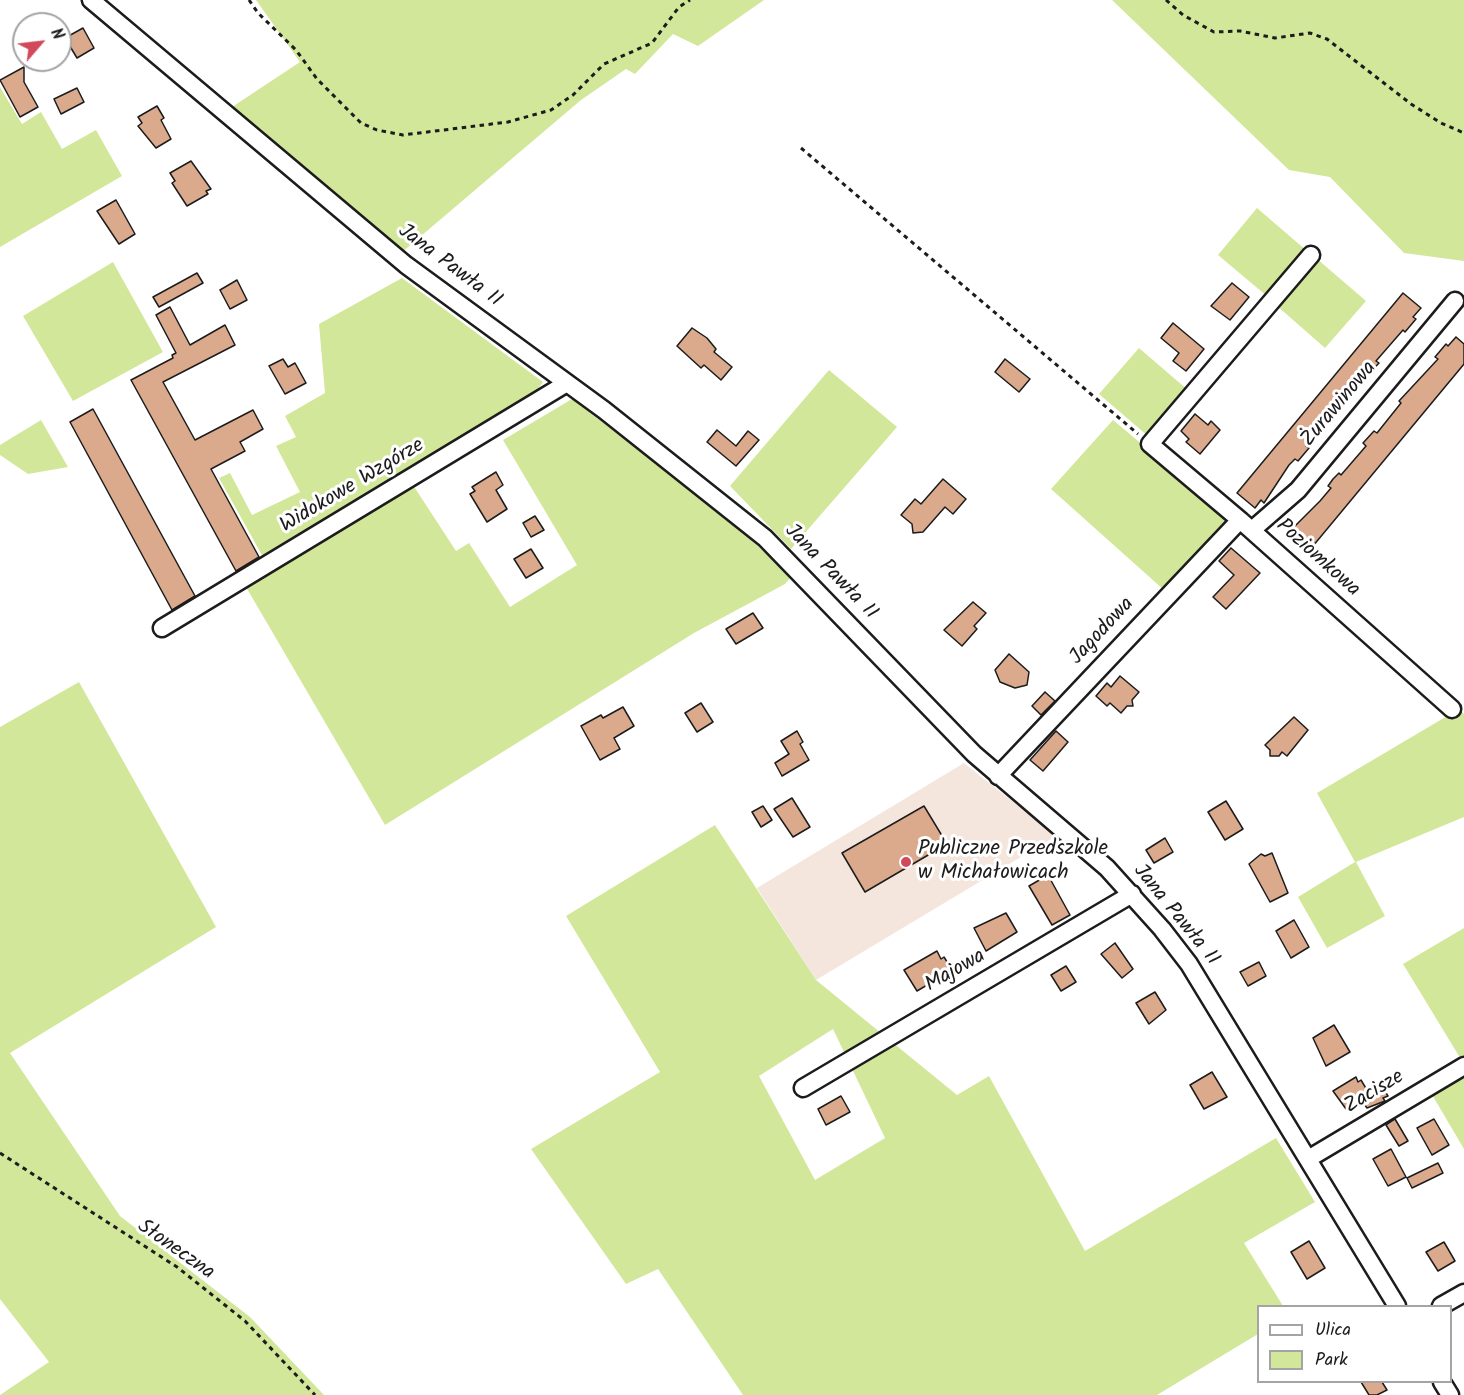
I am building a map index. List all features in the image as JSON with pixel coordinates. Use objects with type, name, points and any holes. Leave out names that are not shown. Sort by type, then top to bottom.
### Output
[{"type":"street","name":"Jana Pawła II","points":[[91,0],[410,267],[709,490],[765,538],[920,700],[998,776],[1107,868],[1132,894],[1189,964],[1396,1305]]},
{"type":"street","points":[[1150,444],[1311,255]]},
{"type":"street","name":"Żurawinowa","points":[[1246,525],[1298,490],[1455,301]]},
{"type":"street","name":"Widokowe Wzgórze","points":[[162,628],[567,383]]},
{"type":"street","name":"Poziomkowa","points":[[1150,444],[1246,525],[1452,709]]},
{"type":"street","name":"Jagodowa","points":[[998,776],[1246,525]]},
{"type":"street","name":"Majowa","points":[[803,1088],[1132,894]]},
{"type":"street","name":"Zacisze","points":[[1308,1159],[1464,1066]]},
{"type":"street","points":[[1444,1305],[1464,1293]]},
{"type":"path","points":[[249,0],[258,14],[296,50],[317,79],[361,123],[377,130],[403,135],[508,122],[551,110],[573,95],[604,64],[652,43],[679,7],[690,0]]},
{"type":"path","points":[[1166,0],[1183,15],[1214,32],[1240,31],[1275,38],[1310,33],[1327,39],[1411,104],[1464,134]]},
{"type":"path","points":[[801,148],[1150,444]]},
{"type":"path","name":"Słoneczna","points":[[0,1153],[177,1267],[245,1321],[315,1395]]},
{"type":"shaded area","name":"Publiczne Przedszkole w Michałowicach","points":[[964,763],[1056,836],[816,980],[757,888]]},
{"type":"green space","points":[[256,0],[764,0],[698,46],[673,34],[635,74],[626,69],[581,100],[401,253],[229,109],[300,62]]},
{"type":"green space","points":[[1112,0],[1464,0],[1464,261],[1404,253],[1330,177],[1289,170]]},
{"type":"green space","points":[[0,87],[22,124],[41,112],[62,149],[96,130],[122,176],[0,247]]},
{"type":"green space","points":[[1257,208],[1307,251],[1268,297],[1218,255]]},
{"type":"green space","points":[[1316,258],[1366,301],[1325,348],[1276,305]]},
{"type":"green space","points":[[113,262],[163,352],[73,401],[23,316]]},
{"type":"green space","points":[[402,278],[543,382],[534,394],[263,557],[219,478],[230,473],[252,515],[300,492],[276,446],[296,437],[285,416],[325,393],[319,324]]},
{"type":"green space","points":[[1139,348],[1189,391],[1149,437],[1099,394]]},
{"type":"green space","points":[[829,370],[897,427],[791,549],[730,486]]},
{"type":"green space","points":[[572,399],[732,522],[791,577],[785,584],[694,633],[385,825],[246,587],[413,485],[456,551],[469,543],[510,607],[577,565],[503,440]]},
{"type":"green space","points":[[41,420],[68,467],[28,474],[0,455],[0,445]]},
{"type":"green space","points":[[1113,420],[1224,513],[1226,523],[1164,590],[1051,489]]},
{"type":"green space","points":[[79,682],[216,927],[10,1053],[120,1216],[250,1317],[324,1395],[0,1395],[49,1362],[0,1299],[0,727]]},
{"type":"green space","points":[[1459,709],[1464,714],[1464,817],[1356,862],[1385,916],[1327,948],[1298,897],[1355,862],[1317,793]]},
{"type":"green space","points":[[715,825],[816,980],[957,1095],[989,1076],[1085,1251],[1276,1138],[1315,1202],[1244,1243],[1282,1305],[1257,1305],[1257,1335],[1157,1395],[743,1395],[658,1269],[626,1284],[531,1149],[660,1072],[566,916]],"holes":[[[833,1029],[885,1138],[815,1180],[759,1076]]]},
{"type":"green space","points":[[1464,928],[1464,1060],[1462,1061],[1403,964]]},
{"type":"green space","points":[[1464,1073],[1464,1149],[1431,1093]]},
{"type":"building","points":[[83,28],[94,48],[77,58],[72,50],[72,34]]},
{"type":"building","points":[[15,72],[24,72],[24,82],[38,107],[20,117],[0,80]]},
{"type":"building","points":[[77,88],[84,102],[61,114],[54,99]]},
{"type":"building","points":[[157,106],[171,139],[156,148],[138,126],[142,123],[138,117]]},
{"type":"building","points":[[191,161],[211,189],[206,191],[208,194],[187,206],[172,183],[175,181],[170,173]]},
{"type":"building","points":[[116,200],[135,234],[119,244],[97,211]]},
{"type":"building","points":[[197,273],[203,283],[159,307],[153,297]]},
{"type":"building","points":[[237,280],[247,300],[230,309],[220,290]]},
{"type":"building","points":[[1232,283],[1249,297],[1230,320],[1211,306]]},
{"type":"building","points":[[1403,293],[1421,308],[1413,317],[1416,319],[1405,332],[1403,330],[1376,361],[1379,363],[1341,404],[1343,406],[1333,419],[1330,417],[1311,438],[1306,446],[1309,448],[1298,461],[1295,459],[1289,465],[1264,503],[1261,500],[1255,508],[1237,493]]},
{"type":"building","points":[[170,307],[190,345],[225,325],[235,345],[163,382],[195,440],[253,410],[263,429],[240,442],[245,451],[211,469],[259,557],[236,571],[131,380],[173,358],[172,355],[176,353],[156,315]]},
{"type":"building","points":[[1173,323],[1204,349],[1186,371],[1173,361],[1179,353],[1161,338]]},
{"type":"building","points":[[692,328],[707,338],[716,349],[714,352],[732,367],[721,380],[704,365],[701,368],[677,346]]},
{"type":"building","points":[[1456,337],[1464,344],[1464,364],[1308,552],[1290,537],[1296,530],[1294,527],[1331,488],[1328,486],[1333,479],[1339,473],[1341,475],[1366,446],[1363,443],[1374,431],[1377,433],[1401,403],[1399,401],[1438,359],[1435,357],[1446,344],[1448,346]]},
{"type":"building","points":[[283,359],[288,367],[295,363],[306,383],[285,394],[269,366]]},
{"type":"building","points":[[1005,359],[1030,379],[1019,392],[995,372]]},
{"type":"building","points":[[93,409],[195,596],[172,610],[70,422]]},
{"type":"building","points":[[1195,414],[1208,425],[1211,421],[1220,430],[1200,454],[1186,442],[1189,439],[1181,431]]},
{"type":"building","points":[[717,430],[736,446],[748,431],[759,440],[736,466],[707,442]]},
{"type":"building","points":[[496,472],[503,485],[496,490],[507,509],[487,522],[470,494],[475,491],[472,487]]},
{"type":"building","points":[[943,479],[966,499],[953,514],[945,507],[923,532],[913,533],[912,524],[901,515],[915,499],[921,504]]},
{"type":"building","points":[[535,516],[544,530],[531,537],[523,523]]},
{"type":"building","points":[[1231,548],[1260,573],[1226,609],[1213,597],[1234,575],[1219,561]]},
{"type":"building","points":[[531,549],[543,568],[526,578],[514,559]]},
{"type":"building","points":[[973,602],[986,613],[974,626],[977,629],[962,646],[944,630]]},
{"type":"building","points":[[753,613],[763,628],[736,644],[726,629]]},
{"type":"building","points":[[1009,654],[1029,672],[1027,685],[1015,688],[1000,682],[995,670]]},
{"type":"building","points":[[1120,676],[1139,692],[1132,700],[1133,706],[1127,706],[1121,713],[1110,703],[1107,706],[1096,696],[1107,683],[1111,687]]},
{"type":"building","points":[[1045,692],[1055,701],[1041,715],[1032,706]]},
{"type":"building","points":[[701,703],[713,722],[697,732],[685,713]]},
{"type":"building","points":[[623,707],[634,726],[614,738],[620,749],[600,760],[581,726]]},
{"type":"building","points":[[1294,717],[1308,730],[1287,756],[1282,752],[1279,756],[1270,756],[1270,750],[1265,745]]},
{"type":"building","points":[[797,731],[803,742],[800,744],[809,760],[782,776],[775,763],[789,754],[781,741]]},
{"type":"building","points":[[1056,731],[1068,742],[1043,771],[1030,760]]},
{"type":"building","points":[[792,798],[810,827],[793,837],[774,809]]},
{"type":"building","points":[[1226,801],[1243,829],[1225,840],[1208,812]]},
{"type":"building","points":[[763,806],[772,820],[761,827],[752,812]]},
{"type":"building","points":[[924,806],[947,844],[865,892],[842,853]]},
{"type":"building","points":[[1165,838],[1173,852],[1154,863],[1146,850]]},
{"type":"building","points":[[1272,853],[1288,893],[1270,902],[1249,864],[1261,854],[1265,856]]},
{"type":"building","points":[[1048,875],[1070,915],[1052,925],[1029,886]]},
{"type":"building","points":[[1006,913],[1017,932],[986,951],[974,928]]},
{"type":"building","points":[[1294,920],[1309,947],[1291,958],[1276,931]]},
{"type":"building","points":[[1115,943],[1133,969],[1122,978],[1101,954]]},
{"type":"building","points":[[937,951],[941,959],[944,957],[956,976],[942,984],[939,978],[917,991],[904,970]]},
{"type":"building","points":[[1259,962],[1266,976],[1248,986],[1240,972]]},
{"type":"building","points":[[1066,966],[1076,982],[1061,991],[1051,975]]},
{"type":"building","points":[[1155,992],[1166,1010],[1149,1024],[1136,1003]]},
{"type":"building","points":[[1334,1025],[1350,1052],[1326,1066],[1313,1038]]},
{"type":"building","points":[[1212,1072],[1227,1097],[1204,1109],[1190,1085]]},
{"type":"building","points":[[1356,1077],[1358,1082],[1361,1080],[1367,1090],[1379,1082],[1388,1096],[1383,1098],[1385,1101],[1367,1108],[1361,1100],[1346,1109],[1333,1091]]},
{"type":"building","points":[[841,1096],[850,1112],[826,1125],[818,1109]]},
{"type":"building","points":[[1395,1119],[1408,1141],[1399,1146],[1386,1125]]},
{"type":"building","points":[[1434,1119],[1449,1145],[1432,1155],[1417,1128]]},
{"type":"building","points":[[1391,1149],[1406,1177],[1388,1186],[1373,1159]]},
{"type":"building","points":[[1438,1163],[1443,1173],[1412,1188],[1407,1178]]},
{"type":"building","points":[[1309,1241],[1325,1268],[1307,1279],[1291,1252]]},
{"type":"building","points":[[1444,1242],[1455,1261],[1438,1271],[1426,1252]]},
{"type":"building","points":[[1362,1383],[1383,1383],[1387,1390],[1377,1395],[1369,1395]]},
{"type":"place","name":"Publiczne Przedszkole w Michałowicach","points":[[906,862]]}]
